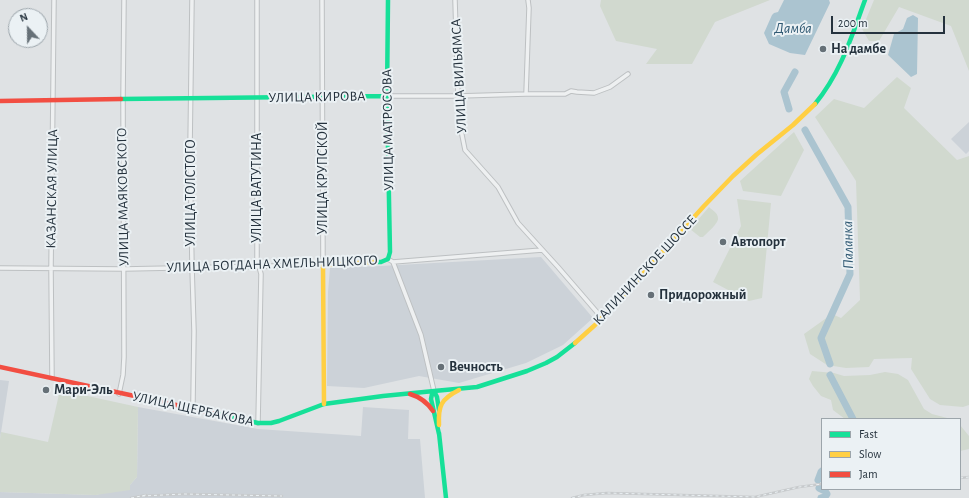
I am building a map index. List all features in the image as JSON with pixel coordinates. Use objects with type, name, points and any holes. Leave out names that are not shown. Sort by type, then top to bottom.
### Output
[{"type":"main road","name":"УЛИЦА МАТРОСОВА","points":[[388,0],[387,96],[390,252],[388,259]]},
{"type":"main road","name":"КАЛИНИНСКОЕ ШОССЕ","points":[[434,390],[464,388],[487,384],[525,372],[546,364],[577,342],[602,318],[734,175],[810,110],[825,92],[836,74],[865,0]]},
{"type":"main road","name":"УЛИЦА КИРОВА","points":[[0,101],[387,96]]},
{"type":"main road","name":"УЛИЦА БОГДАНА ХМЕЛЬНИЦКОГО","points":[[323,265],[380,262],[388,259]]},
{"type":"main road","name":"УЛИЦА КРУПСКОЙ","points":[[323,265],[324,404]]},
{"type":"main road","name":"УЛИЦА ЩЕРБАКОВА","points":[[0,367],[258,423],[271,423],[278,421],[324,404],[434,390]]},
{"type":"main road","points":[[436,412],[448,397],[464,388]]},
{"type":"main road","points":[[434,390],[436,397],[436,412],[446,498]]},
{"type":"main road","points":[[405,394],[422,399],[436,412]]},
{"type":"street","name":"КАЗАНСКАЯ УЛИЦА","points":[[52,378],[51,268],[54,0]]},
{"type":"street","name":"УЛИЦА МАЯКОВСКОГО","points":[[119,394],[123,375],[124,357],[124,0]]},
{"type":"street","name":"УЛИЦА ТОЛСТОГО","points":[[192,0],[190,156],[194,331],[192,409]]},
{"type":"street","name":"УЛИЦА ВАТУТИНА","points":[[257,0],[257,259],[260,274],[258,423]]},
{"type":"street","name":"УЛИЦА КРУПСКОЙ","points":[[322,0],[323,265]]},
{"type":"street","name":"УЛИЦА ВИЛЬЯМСА","points":[[455,0],[458,96],[460,125],[465,150],[498,187],[518,223],[602,318]]},
{"type":"street","points":[[526,94],[528,0]]},
{"type":"street","name":"УЛИЦА КИРОВА","points":[[387,96],[565,94],[571,91],[594,92],[610,87],[628,74]]},
{"type":"street","name":"УЛИЦА БОГДАНА ХМЕЛЬНИЦКОГО","points":[[388,259],[393,262],[542,250]]},
{"type":"street","points":[[393,262],[421,335],[434,390]]},
{"type":"street","name":"УЛИЦА БОГДАНА ХМЕЛЬНИЦКОГО","points":[[0,268],[323,265]]},
{"type":"shaded area","points":[[601,0],[770,0],[715,22],[692,64],[646,64],[657,49],[616,41],[600,6]]},
{"type":"shaded area","points":[[874,0],[969,0],[969,71],[951,26],[899,7],[879,41],[869,41],[862,29]]},
{"type":"shaded area","points":[[897,77],[911,88],[904,108],[957,160],[969,156],[969,405],[963,407],[940,405],[930,399],[911,369],[912,358],[874,359],[869,367],[846,368],[827,365],[810,354],[804,334],[832,314],[841,318],[860,300],[856,181],[815,117],[834,99],[864,108]]},
{"type":"shaded area","points":[[969,122],[969,151],[966,154],[951,139]]},
{"type":"shaded area","points":[[794,132],[804,150],[781,196],[743,191],[740,181]]},
{"type":"shaded area","points":[[737,199],[771,203],[762,298],[749,301],[713,282],[741,226]]},
{"type":"shaded area","points":[[709,207],[715,212],[718,220],[703,237],[700,237],[690,229]]},
{"type":"shaded area","points":[[541,257],[593,318],[563,345],[526,363],[459,383],[419,376],[364,388],[327,386],[328,292],[330,268]]},
{"type":"shaded area","points":[[812,371],[834,373],[844,376],[870,375],[885,372],[898,374],[908,380],[924,409],[932,414],[947,418],[844,418],[833,410],[831,400],[821,396],[809,379]]},
{"type":"shaded area","points":[[0,380],[9,381],[0,439]]},
{"type":"shaded area","points":[[60,390],[138,407],[137,477],[130,485],[130,490],[96,495],[0,492],[1,432],[48,442]]},
{"type":"shaded area","points":[[138,407],[258,429],[361,436],[363,407],[409,410],[408,439],[420,439],[425,498],[0,498],[0,492],[96,495],[130,485],[137,477]]},
{"type":"shaded area","points":[[961,426],[969,436],[969,449],[961,451]]},
{"type":"water","name":"Дамба","points":[[784,0],[829,0],[830,3],[805,55],[790,53],[769,44],[764,33],[772,15],[778,12]]},
{"type":"water","points":[[913,15],[918,18],[917,74],[911,77],[888,55],[894,34],[903,29],[907,18]]},
{"type":"waterway","name":"Паланка","points":[[789,109],[784,92],[795,72]]},
{"type":"waterway","name":"Паланка","points":[[805,130],[848,207],[850,274],[821,338],[830,364]]},
{"type":"waterway","name":"Паланка","points":[[830,375],[852,418]]},
{"type":"waterway","name":"Паланка","points":[[818,480],[821,472]]},
{"type":"waterway","name":"Паланка","points":[[821,498],[825,497],[827,494],[823,490]]},
{"type":"railway","points":[[961,478],[969,477]]},
{"type":"railway","points":[[572,498],[584,495],[607,493],[755,497],[799,487],[821,484]]},
{"type":"railway","points":[[142,496],[184,494],[282,496]]},
{"type":"railway","points":[[131,498],[146,495]]},
{"type":"traffic: fast","points":[[375,262],[381,262],[388,259],[390,252],[387,96],[388,0]]},
{"type":"traffic: fast","points":[[815,104],[832,80],[839,67],[865,0]]},
{"type":"traffic: fast","points":[[121,99],[387,96]]},
{"type":"traffic: fast","points":[[439,434],[431,399],[434,391],[477,387],[527,371],[557,357],[575,343]]},
{"type":"traffic: fast","points":[[218,414],[258,423],[271,423],[324,404],[434,391],[437,397],[439,410]]},
{"type":"traffic: fast","points":[[439,433],[446,498]]},
{"type":"traffic: slow","points":[[575,343],[621,298],[733,176],[793,125],[815,104]]},
{"type":"traffic: slow","points":[[324,404],[323,265],[375,262]]},
{"type":"traffic: slow","points":[[439,425],[439,413],[444,400],[459,390]]},
{"type":"traffic: jam","points":[[0,101],[121,99]]},
{"type":"traffic: jam","points":[[0,367],[218,414]]},
{"type":"traffic: jam","points":[[410,394],[423,400],[433,411]]},
{"type":"place","name":"На дамбе","points":[[823,49]]},
{"type":"place","name":"Автопорт","points":[[723,242]]},
{"type":"place","name":"Придорожный","points":[[651,295]]},
{"type":"place","name":"Вечность","points":[[441,367]]},
{"type":"place","name":"Мари-Эль","points":[[46,390]]}]
